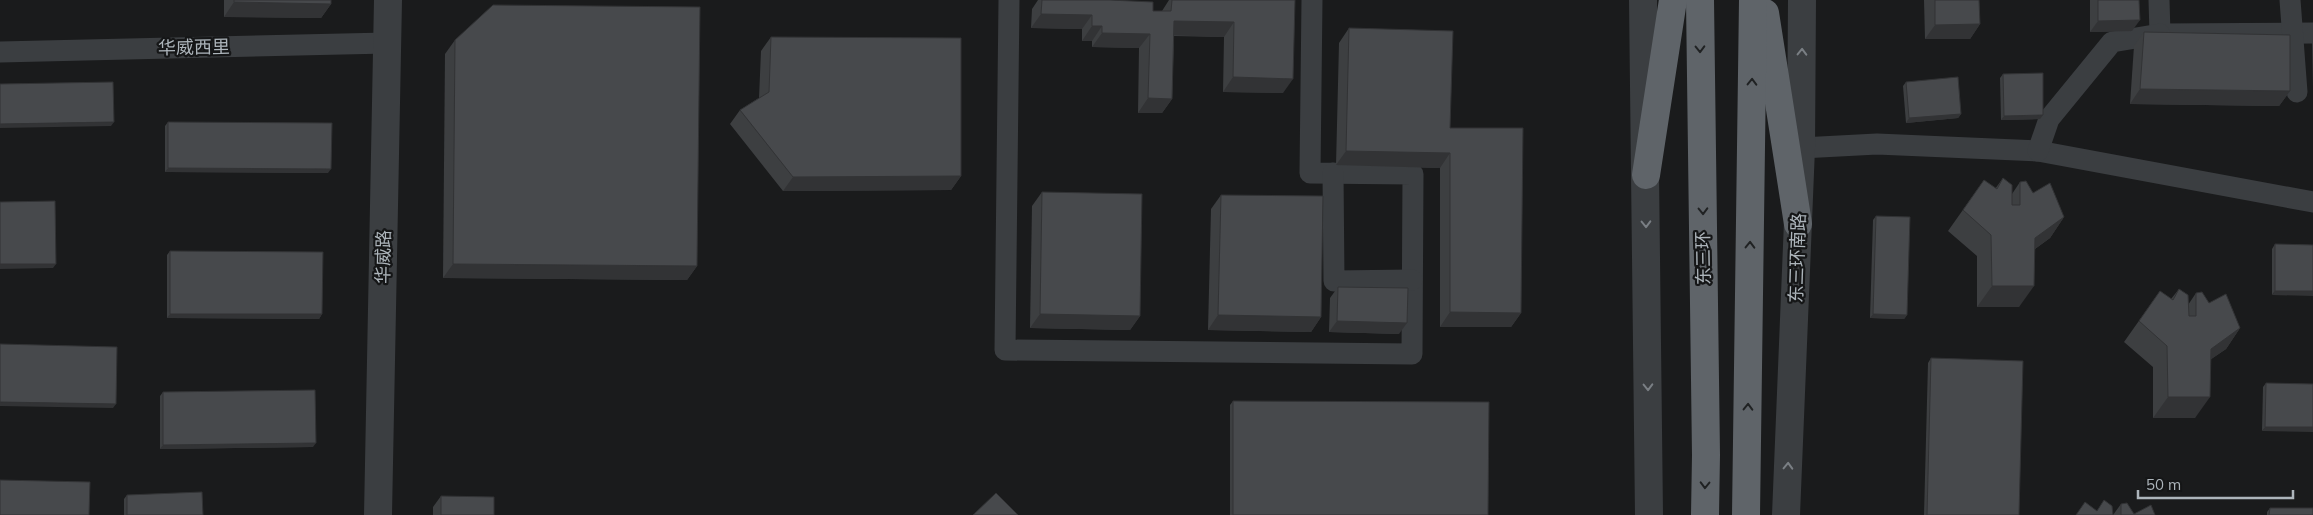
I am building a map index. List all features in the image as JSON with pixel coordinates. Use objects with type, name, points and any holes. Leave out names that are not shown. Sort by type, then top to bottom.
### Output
[{"type":"highway","points":[[1646,175],[1674,0]]},
{"type":"highway","name":"东三环","points":[[1700,0],[1706,456],[1705,515]]},
{"type":"highway","points":[[1746,515],[1753,0]]},
{"type":"highway","points":[[1764,0],[1798,224]]},
{"type":"street","name":"华威路","points":[[378,515],[388,0]]},
{"type":"street","points":[[1009,0],[1005,350],[1412,354],[1414,174],[1310,173],[1312,0]]},
{"type":"street","points":[[1644,0],[1649,515]]},
{"type":"street","name":"东三环南路","points":[[1786,515],[1801,148],[1802,0]]},
{"type":"street","points":[[2159,0],[2160,34]]},
{"type":"street","points":[[2290,0],[2303,33],[2297,92]]},
{"type":"street","points":[[2038,151],[2049,119],[2112,42],[2160,34],[2303,33]]},
{"type":"street","name":"华威西里","points":[[0,52],[387,43]]},
{"type":"street","points":[[1801,148],[1877,144],[2038,151],[2313,202]]},
{"type":"street","points":[[1333,173],[1334,281],[1412,280]]},
{"type":"building","points":[[234,0],[331,0],[331,4],[234,2]]},
{"type":"building","points":[[1042,0],[1153,2],[1153,11],[1171,11],[1172,0],[1295,0],[1293,79],[1233,77],[1234,22],[1174,21],[1172,99],[1148,98],[1150,34],[1102,33],[1102,26],[1092,26],[1092,15],[1041,14]]},
{"type":"building","points":[[1935,0],[1979,0],[1980,24],[1935,25]]},
{"type":"building","points":[[2098,0],[2139,0],[2140,20],[2098,21]]},
{"type":"building","points":[[493,5],[700,7],[697,266],[453,264],[455,40]]},
{"type":"building","points":[[1349,28],[1453,31],[1450,128],[1523,128],[1521,313],[1450,312],[1450,153],[1346,151]]},
{"type":"building","points":[[2144,32],[2290,35],[2290,91],[2140,89]]},
{"type":"building","points":[[771,37],[961,38],[961,176],[793,177],[740,110],[769,92]]},
{"type":"building","points":[[2043,73],[2043,115],[2004,116],[2003,74]]},
{"type":"building","points":[[1958,77],[1961,114],[1909,118],[1906,82]]},
{"type":"building","points":[[113,82],[114,122],[0,124],[0,84]]},
{"type":"building","points":[[168,122],[332,123],[331,169],[168,168]]},
{"type":"building","points":[[2003,178],[2012,185],[2012,205],[2020,205],[2020,182],[2026,181],[2033,193],[2050,183],[2064,217],[2035,238],[2034,286],[1992,286],[1991,235],[1963,210],[1984,180],[1997,189]]},
{"type":"building","points":[[1042,192],[1142,194],[1140,316],[1040,314]]},
{"type":"building","points":[[1221,195],[1323,196],[1321,317],[1218,315]]},
{"type":"building","points":[[55,201],[56,264],[0,264],[0,202]]},
{"type":"building","points":[[1876,216],[1910,217],[1907,315],[1873,314]]},
{"type":"building","points":[[2275,244],[2313,245],[2313,291],[2275,291]]},
{"type":"building","points":[[170,251],[323,252],[322,314],[170,314]]},
{"type":"building","points":[[1338,287],[1408,288],[1407,323],[1337,321]]},
{"type":"building","points":[[2179,289],[2188,295],[2189,316],[2196,316],[2196,293],[2202,292],[2209,303],[2226,294],[2240,328],[2211,349],[2210,397],[2168,397],[2167,346],[2139,321],[2160,291],[2173,300]]},
{"type":"building","points":[[0,344],[117,347],[116,404],[0,402]]},
{"type":"building","points":[[1931,358],[2023,361],[2019,515],[1927,515]]},
{"type":"building","points":[[2266,383],[2313,384],[2313,427],[2265,427]]},
{"type":"building","points":[[315,390],[316,443],[163,445],[163,392]]},
{"type":"building","points":[[1233,401],[1489,402],[1488,515],[1233,515]]},
{"type":"building","points":[[0,480],[90,482],[89,515],[0,515]]},
{"type":"building","points":[[202,492],[203,515],[127,515],[127,495]]},
{"type":"building","points":[[996,493],[1018,515],[973,515]]},
{"type":"building","points":[[441,496],[494,497],[494,515],[441,515]]},
{"type":"building","points":[[2104,500],[2112,506],[2113,515],[2076,515],[2085,502],[2097,511]]},
{"type":"building","points":[[2127,503],[2134,514],[2151,505],[2155,515],[2121,515],[2121,504]]},
{"type":"building","points":[[2270,508],[2313,508],[2313,515],[2269,515]]}]
